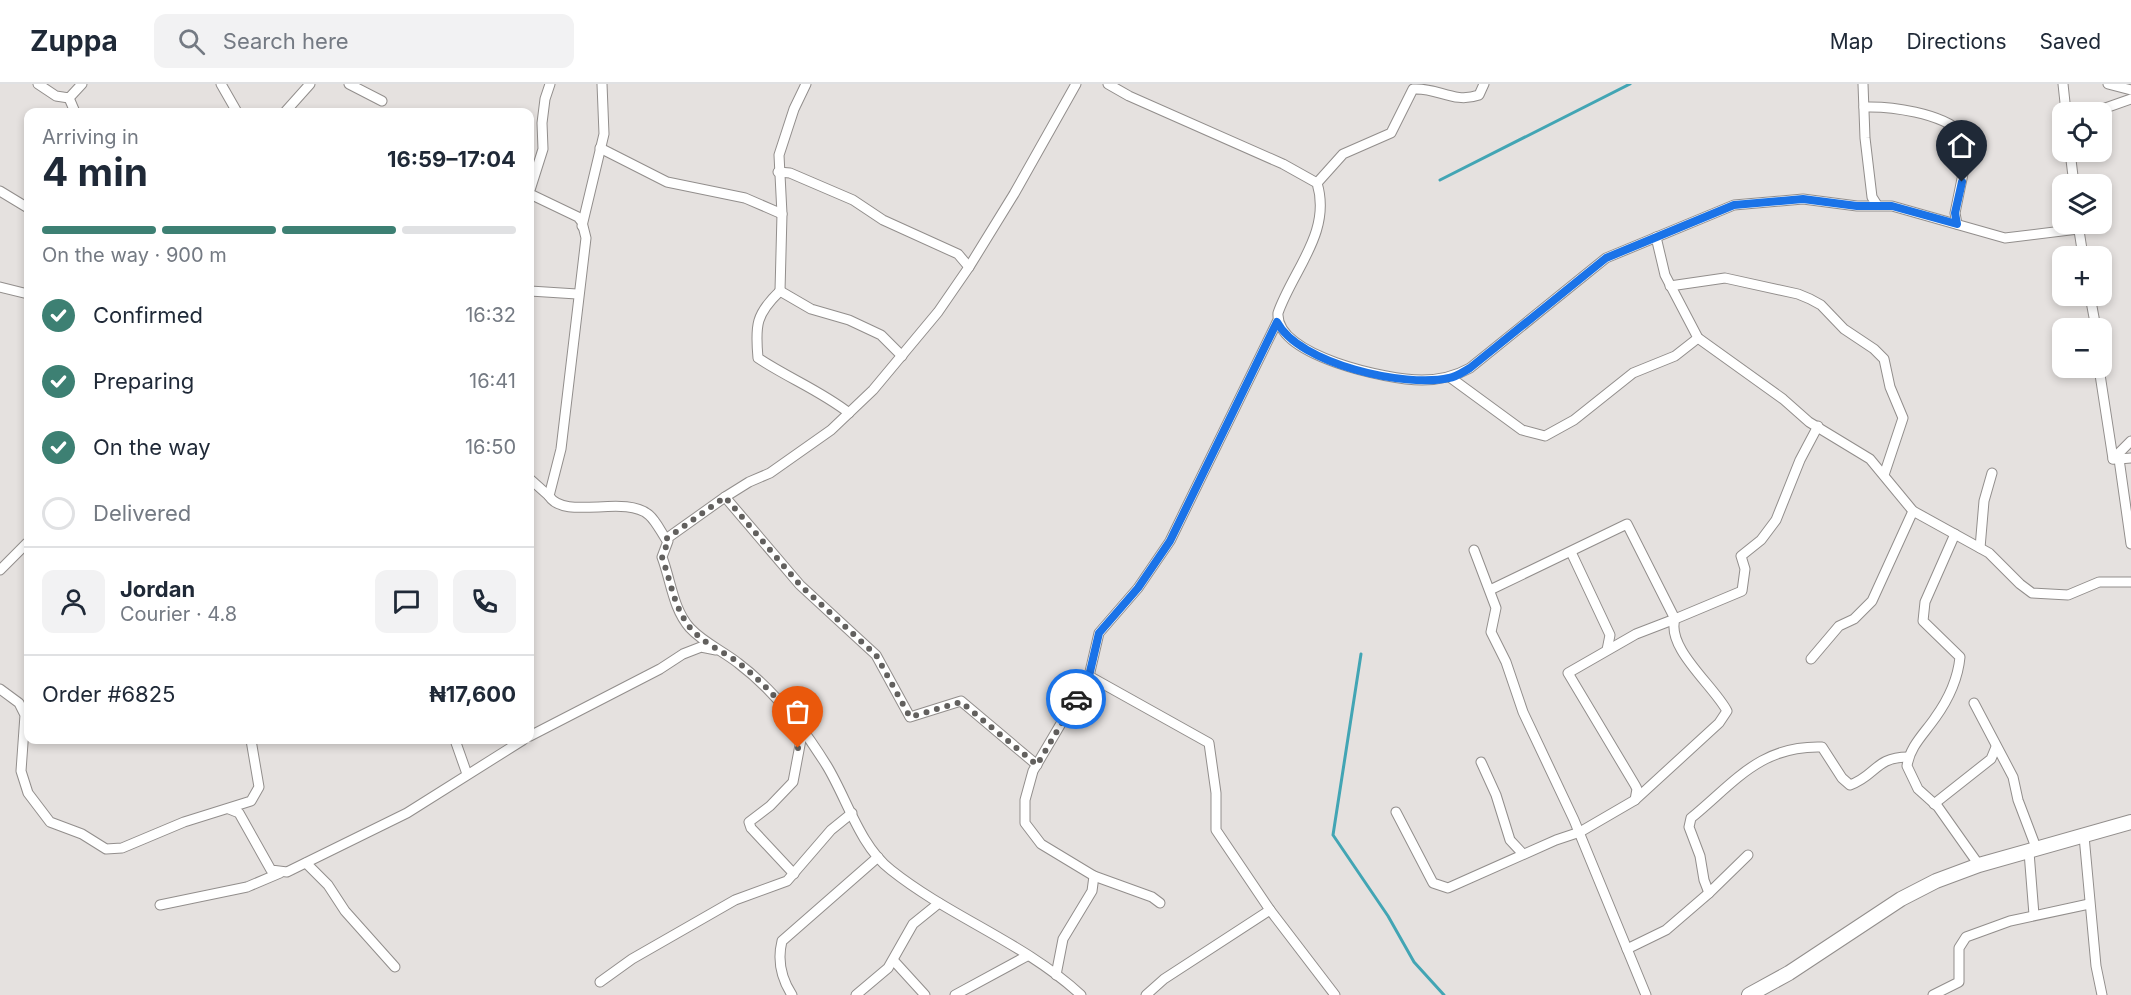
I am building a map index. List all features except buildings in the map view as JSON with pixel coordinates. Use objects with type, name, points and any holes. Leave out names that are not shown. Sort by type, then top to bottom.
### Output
[{"type":"street","points":[[38,84],[56,96],[69,98]]},
{"type":"street","points":[[69,98],[82,84]]},
{"type":"street","points":[[221,84],[235,108]]},
{"type":"street","points":[[288,108],[309,84]]},
{"type":"street","points":[[349,84],[382,101]]},
{"type":"street","points":[[534,179],[543,149],[542,123],[545,99],[550,84]]},
{"type":"street","points":[[582,228],[604,134],[602,84]]},
{"type":"street","points":[[806,84],[782,143],[778,172],[782,214],[780,291],[763,308],[756,334],[758,358],[789,378],[828,396],[849,413]]},
{"type":"street","points":[[666,539],[725,497],[749,482],[770,473],[831,430],[902,356],[938,312],[969,267],[1014,194],[1076,84]]},
{"type":"street","points":[[1108,84],[1157,110],[1283,164],[1317,183]]},
{"type":"street","points":[[1160,903],[1152,897],[1094,876],[1041,844],[1025,822],[1025,800],[1037,765],[1089,676],[1099,633],[1138,588],[1170,541],[1277,322],[1281,304],[1299,275],[1314,238],[1320,208],[1317,183],[1343,154],[1392,133],[1413,89],[1425,88],[1466,99],[1479,95],[1484,84]]},
{"type":"street","points":[[1863,84],[1871,191],[1877,205]]},
{"type":"street","points":[[2063,84],[2065,102]]},
{"type":"street","points":[[2108,84],[2131,90]]},
{"type":"street","points":[[69,98],[73,108]]},
{"type":"street","points":[[2112,106],[2131,99]]},
{"type":"street","points":[[1864,107],[1888,106],[1905,110],[1945,123],[1962,133],[1964,169],[1955,213],[1957,224]]},
{"type":"street","points":[[600,148],[667,182],[745,198],[782,214]]},
{"type":"street","points":[[778,172],[790,173],[853,200],[883,220],[958,254],[969,267]]},
{"type":"street","points":[[0,191],[24,206]]},
{"type":"street","points":[[534,194],[578,217],[582,222],[586,238],[577,294],[561,449],[549,496]]},
{"type":"street","points":[[1277,322],[1283,333],[1309,350],[1339,365],[1420,381],[1451,378],[1470,368],[1606,258],[1734,205],[1803,199],[1857,206],[1892,206],[2006,238],[2052,230]]},
{"type":"street","points":[[1656,237],[1659,258],[1670,286],[1698,339],[1783,399],[1809,422],[1860,451],[1884,474],[1913,511],[1998,559],[2020,584],[2032,593],[2068,595],[2099,582],[2131,582]]},
{"type":"street","points":[[1670,286],[1725,278],[1798,294],[1821,305],[1844,329],[1874,349],[1887,367],[1890,387],[1903,418],[1884,474]]},
{"type":"street","points":[[0,287],[24,293]]},
{"type":"street","points":[[534,291],[577,294]]},
{"type":"street","points":[[780,291],[811,309],[849,320],[881,336],[902,356]]},
{"type":"street","points":[[1451,378],[1522,430],[1545,436],[1574,420],[1633,373],[1675,356],[1698,339]]},
{"type":"street","points":[[2101,378],[2131,544]]},
{"type":"street","points":[[1635,800],[1637,789],[1635,785],[1568,673],[1607,650],[1742,591],[1745,569],[1741,556],[1761,540],[1776,520],[1800,460],[1818,426]]},
{"type":"street","points":[[2116,459],[2131,441]]},
{"type":"street","points":[[2116,459],[2131,458]]},
{"type":"street","points":[[1980,548],[1984,501],[1992,473]]},
{"type":"street","points":[[534,483],[564,507],[619,506],[649,514],[668,541],[662,558],[670,577],[675,604],[690,628],[763,683],[803,729],[878,857],[893,872],[939,903],[1027,956],[1081,995]]},
{"type":"street","points":[[725,497],[800,585],[876,655],[910,717],[961,702],[1037,765]]},
{"type":"street","points":[[1811,658],[1839,626],[1860,614],[1872,601],[1913,511]]},
{"type":"street","points":[[1396,812],[1433,883],[1448,888],[1523,854],[1580,832],[1635,800],[1663,777],[1726,715],[1724,705],[1693,666],[1674,635],[1675,619],[1627,524],[1490,590]]},
{"type":"street","points":[[1956,534],[1924,602],[1923,621],[1960,657],[1959,667],[1944,702],[1908,757],[1907,766],[1917,789],[1934,804],[1979,865]]},
{"type":"street","points":[[0,570],[24,546]]},
{"type":"street","points":[[1474,550],[1496,608],[1491,632],[1506,662],[1523,712],[1580,832],[1646,995]]},
{"type":"street","points":[[1571,552],[1610,635],[1607,650]]},
{"type":"street","points":[[534,734],[660,669],[683,654],[701,647],[722,651]]},
{"type":"street","points":[[1089,676],[1209,743],[1216,793],[1216,830],[1270,910],[1335,995]]},
{"type":"street","points":[[0,689],[19,703],[24,712]]},
{"type":"street","points":[[1974,703],[2013,777],[2033,851],[2034,915]]},
{"type":"street","points":[[794,874],[751,828],[749,822],[770,806],[793,782],[803,729]]},
{"type":"street","points":[[24,737],[21,771],[23,785],[50,822],[82,834],[106,849],[116,849],[215,810],[229,809],[250,801],[258,792],[252,744]]},
{"type":"street","points":[[456,744],[467,774]]},
{"type":"street","points":[[160,905],[247,887],[306,863],[398,818],[516,744]]},
{"type":"street","points":[[1709,893],[1700,856],[1689,827],[1692,818],[1735,777],[1775,753],[1806,746],[1822,747],[1842,778],[1850,785],[1858,782],[1873,768],[1892,757],[1908,757]]},
{"type":"street","points":[[1934,804],[1991,759],[1996,747]]},
{"type":"street","points":[[1481,762],[1496,795],[1510,840],[1523,854]]},
{"type":"street","points":[[229,809],[239,813],[271,870],[280,873]]},
{"type":"street","points":[[600,982],[632,959],[735,900],[778,886],[794,874],[831,830],[852,813]]},
{"type":"street","points":[[1749,995],[1789,972],[1901,899],[1936,881],[1979,865],[2131,822]]},
{"type":"street","points":[[2084,836],[2089,904],[2102,995]]},
{"type":"street","points":[[1627,949],[1666,930],[1748,855]]},
{"type":"street","points":[[792,995],[784,981],[777,958],[782,941],[878,857]]},
{"type":"street","points":[[306,863],[328,885],[345,911],[395,967]]},
{"type":"street","points":[[1056,975],[1063,939],[1092,891],[1094,876]]},
{"type":"street","points":[[856,995],[894,961],[913,924],[939,903]]},
{"type":"street","points":[[1933,995],[1959,982],[1959,948],[1966,937],[2034,915],[2089,904]]},
{"type":"street","points":[[1146,995],[1164,979],[1270,910]]},
{"type":"street","points":[[955,995],[1027,956]]},
{"type":"street","points":[[894,961],[925,995]]},
{"type":"waterway","points":[[1440,180],[1630,84]]},
{"type":"waterway","points":[[1361,654],[1333,835],[1388,916],[1414,962],[1444,995]]},
{"type":"way so far","points":[[798,748],[803,729],[781,703],[763,683],[690,628],[675,604],[670,577],[662,558],[668,541],[666,539],[725,497],[800,585],[876,655],[910,717],[961,702],[1037,765],[1076,699]]},
{"type":"route","points":[[1076,699],[1089,676],[1099,633],[1138,588],[1170,541],[1277,322],[1283,333],[1309,350],[1339,365],[1420,381],[1451,378],[1470,368],[1556,301],[1606,258],[1734,205],[1767,200],[1803,199],[1857,206],[1892,206],[1957,224],[1955,213],[1962,182]]}]
